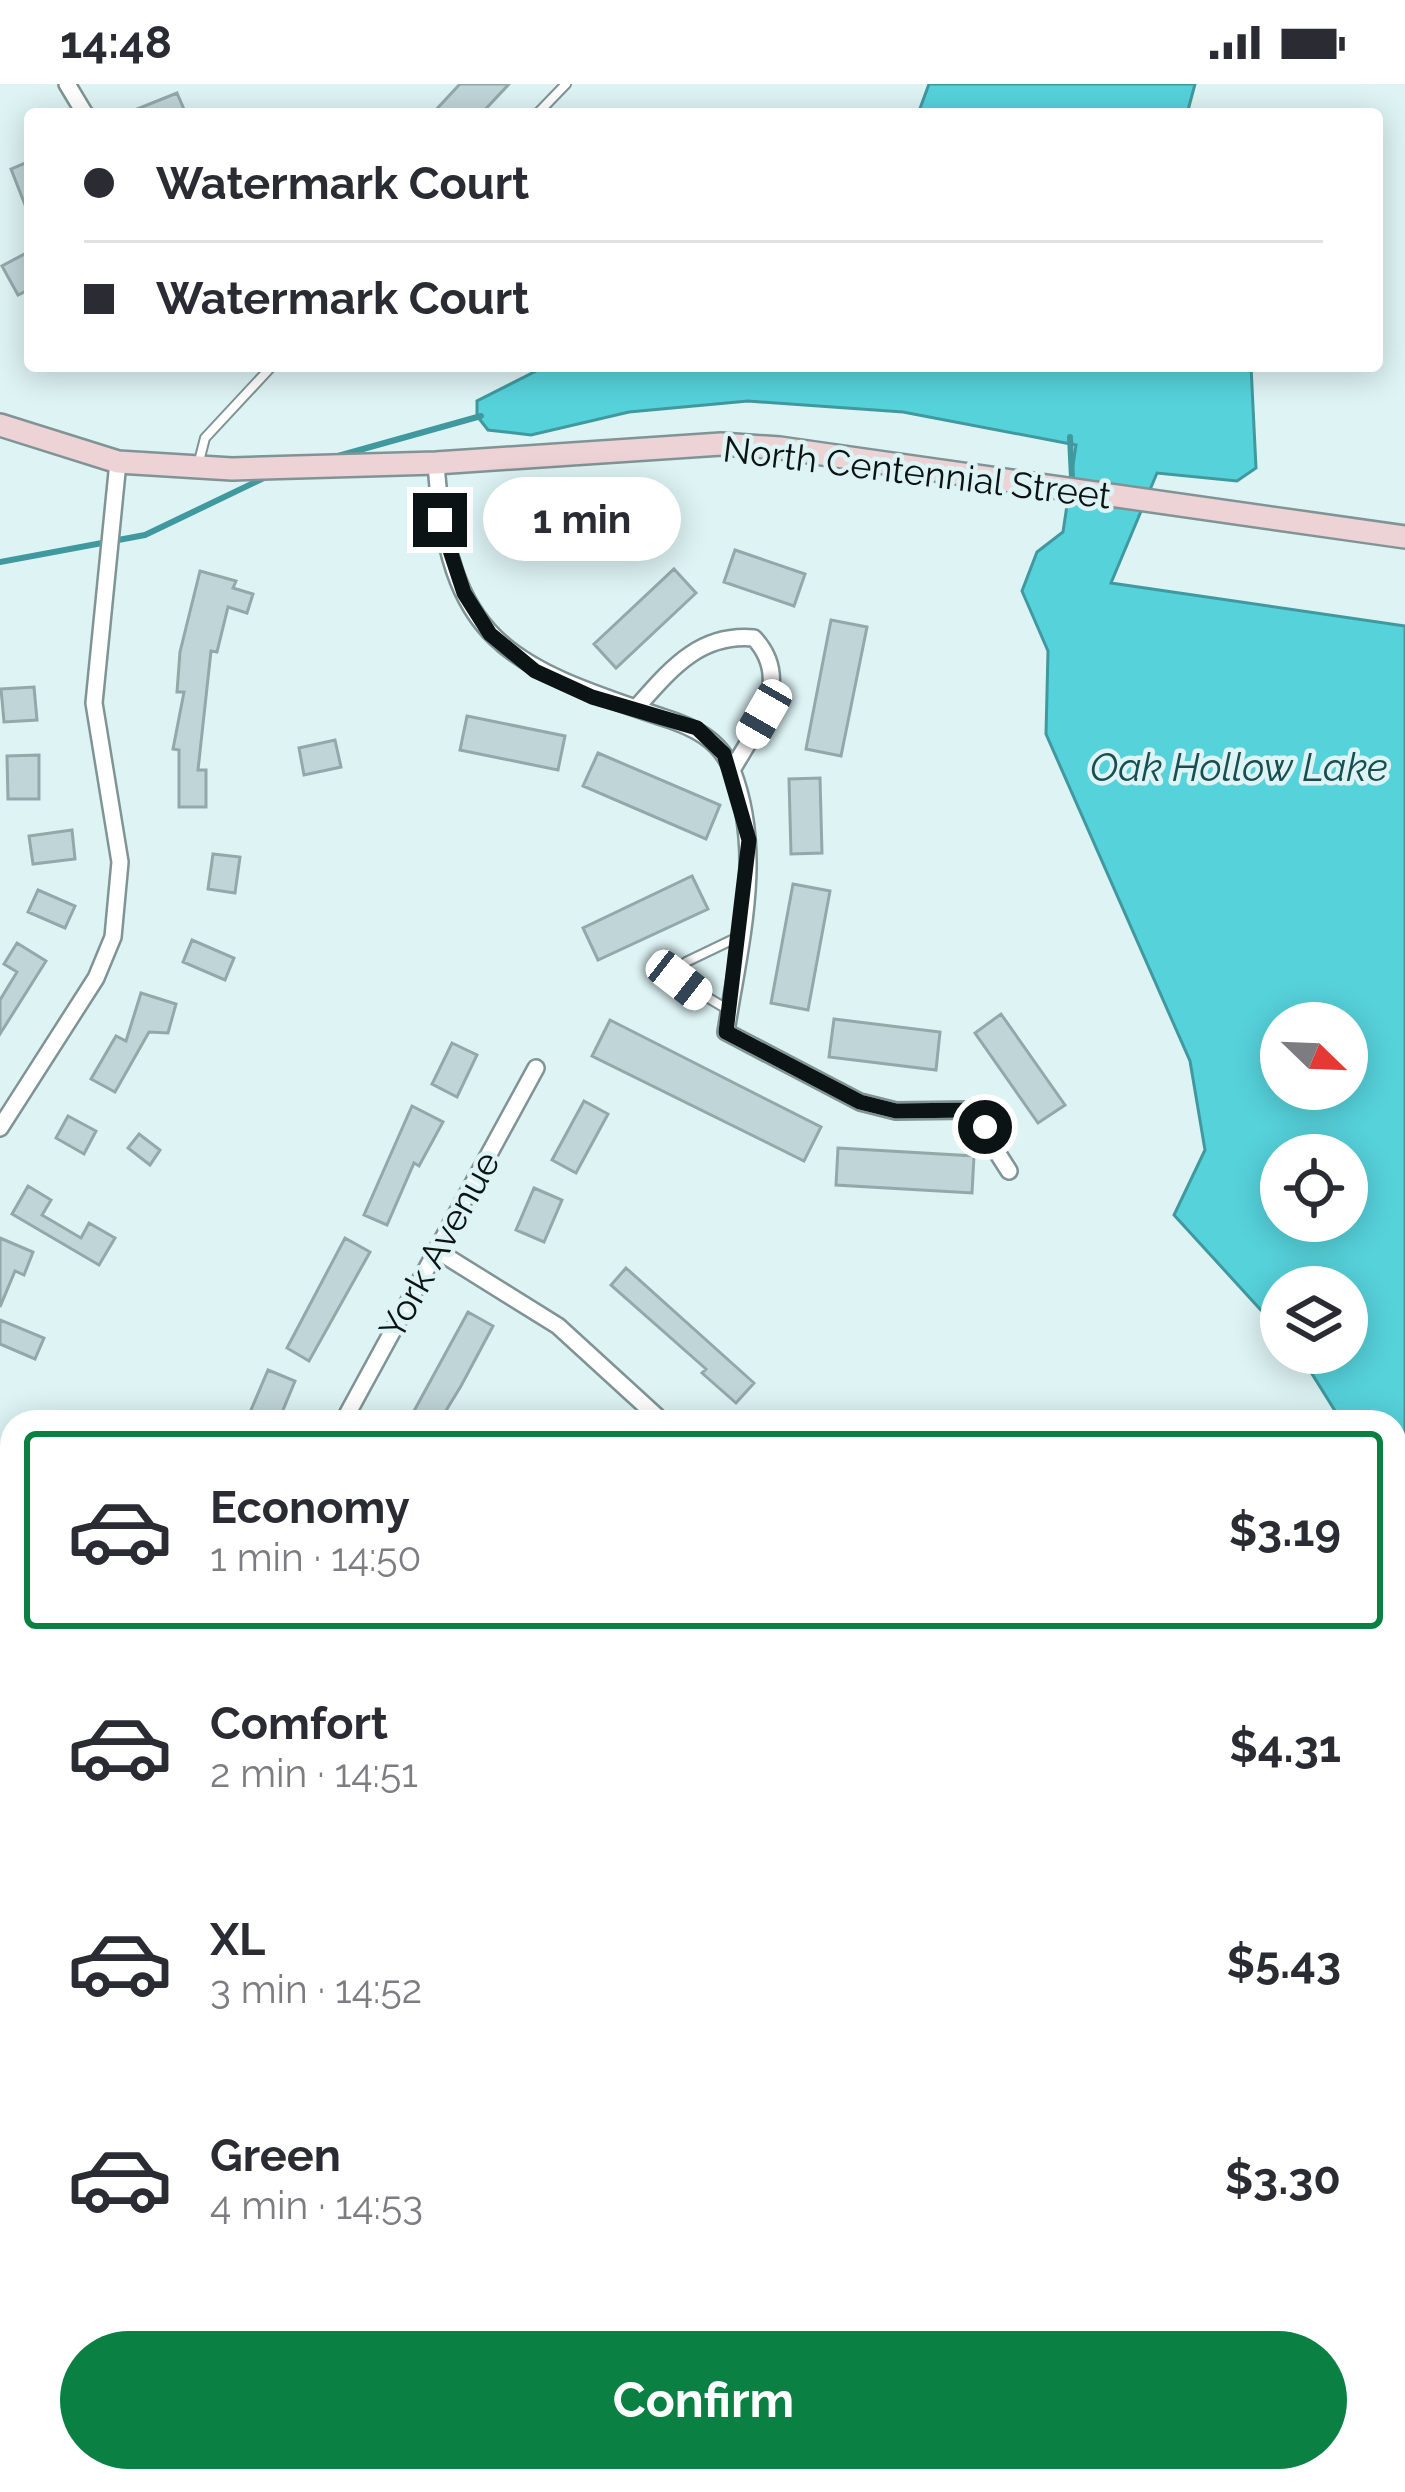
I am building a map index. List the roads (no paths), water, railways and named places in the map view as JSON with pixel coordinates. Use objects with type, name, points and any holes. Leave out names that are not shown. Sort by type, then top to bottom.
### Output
[{"type":"street","name":"North Centennial Street","points":[[0,425],[118,462],[197,467],[436,463],[721,444],[1405,537]]},
{"type":"street","points":[[0,1128],[97,978],[113,937],[120,862],[98,737],[94,658],[118,462]]},
{"type":"street","points":[[436,463],[440,520],[449,553],[464,593],[490,634],[535,671],[697,728],[732,770],[749,840],[726,1032],[860,1102],[896,1111],[970,1110],[1009,1171]]},
{"type":"street","points":[[636,708],[695,652],[724,635],[754,638],[770,655],[774,688],[732,770]]},
{"type":"street","name":"York Avenue","points":[[349,1410],[536,1068]]},
{"type":"street","points":[[436,1250],[558,1326],[650,1410]]},
{"type":"lane","points":[[543,108],[566,84]]},
{"type":"lane","points":[[197,467],[205,438],[266,372]]},
{"type":"lane","points":[[729,1010],[679,980],[686,962],[740,937]]},
{"type":"water","points":[[929,84],[1195,84],[1189,108],[920,108]]},
{"type":"water","name":"Oak Hollow Lake","points":[[534,372],[1251,372],[1256,468],[1237,481],[1157,473],[1111,583],[1405,626],[1405,1410],[1335,1410],[1312,1374],[1368,1374],[1368,1266],[1260,1266],[1260,1309],[1174,1215],[1205,1150],[1190,1061],[1046,734],[1048,651],[1022,591],[1037,552],[1063,532],[1076,445],[903,412],[748,401],[629,412],[531,435],[488,430],[477,416],[477,401]]},
{"type":"waterway","points":[[338,456],[481,416]]},
{"type":"waterway","points":[[1070,437],[1072,478]]},
{"type":"waterway","points":[[0,562],[145,535],[268,476]]}]
